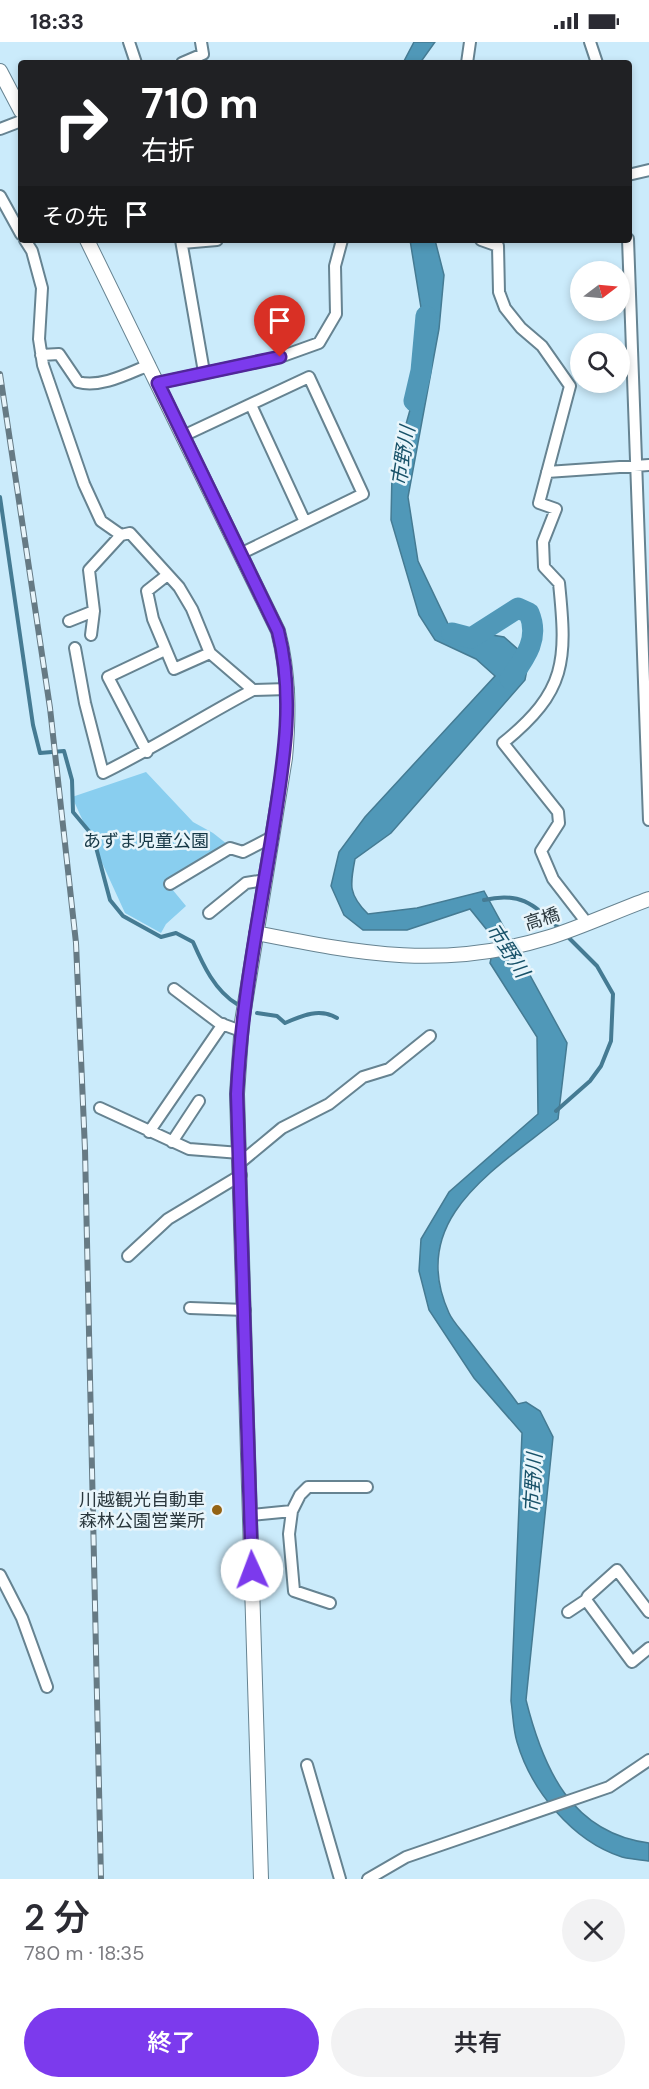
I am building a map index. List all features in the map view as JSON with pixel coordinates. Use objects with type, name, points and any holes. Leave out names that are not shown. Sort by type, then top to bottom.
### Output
[{"type":"street","points":[[129,42],[135,60]]},
{"type":"street","points":[[189,60],[203,54],[201,42]]},
{"type":"street","points":[[467,60],[470,42]]},
{"type":"street","points":[[590,42],[596,60]]},
{"type":"street","points":[[0,71],[18,105]]},
{"type":"street","points":[[0,129],[18,122]]},
{"type":"street","points":[[632,174],[649,170]]},
{"type":"street","points":[[0,196],[18,229]]},
{"type":"street","points":[[27,243],[32,251],[42,288],[39,339],[41,355],[84,484],[101,521],[121,535]]},
{"type":"street","points":[[88,243],[278,631],[286,661],[288,689],[285,758],[241,1031],[237,1094],[241,1163],[261,1879]]},
{"type":"street","points":[[181,243],[204,372]]},
{"type":"street","points":[[158,383],[280,357],[319,343],[336,314],[336,266],[341,243]]},
{"type":"street","points":[[490,243],[498,246],[499,292],[505,308],[521,328],[542,346],[570,386],[538,503],[556,509],[543,542],[544,567],[559,583],[561,668],[553,691],[534,717],[503,743],[558,812],[559,823],[541,851],[553,879],[587,922]]},
{"type":"street","points":[[628,243],[649,820]]},
{"type":"street","points":[[41,355],[59,354],[78,382],[87,385],[108,381],[149,365]]},
{"type":"street","points":[[183,436],[309,377],[363,494],[240,554]]},
{"type":"street","points":[[251,405],[305,522]]},
{"type":"street","points":[[548,472],[649,465]]},
{"type":"street","points":[[91,635],[94,610],[89,570],[121,535],[130,533],[166,576],[179,587],[192,609],[210,653],[253,690]]},
{"type":"street","points":[[166,576],[147,591],[153,619],[174,669],[210,653]]},
{"type":"street","points":[[69,621],[94,610]]},
{"type":"street","points":[[75,648],[84,703],[103,773],[147,752],[205,715],[253,690],[288,689]]},
{"type":"street","points":[[147,752],[108,677],[165,650]]},
{"type":"street","points":[[170,884],[230,848],[243,852],[272,837]]},
{"type":"street","points":[[209,913],[246,883],[265,879]]},
{"type":"street","name":"高橋","points":[[256,933],[352,952],[401,956],[472,954],[551,936],[649,899]]},
{"type":"street","points":[[174,989],[223,1024],[241,1031]]},
{"type":"street","points":[[149,1132],[223,1024]]},
{"type":"street","points":[[128,1256],[168,1219],[282,1128],[329,1104],[363,1077],[388,1069],[430,1036]]},
{"type":"street","points":[[172,1142],[199,1101]]},
{"type":"street","points":[[100,1108],[189,1149],[241,1163]]},
{"type":"street","points":[[190,1308],[245,1310]]},
{"type":"street","points":[[330,1603],[294,1591],[289,1534],[292,1511],[300,1495],[308,1487],[367,1487]]},
{"type":"street","points":[[251,1515],[292,1511]]},
{"type":"street","points":[[568,1612],[586,1600],[617,1570],[649,1612]]},
{"type":"street","points":[[0,1575],[22,1618],[47,1687]]},
{"type":"street","points":[[586,1600],[632,1662],[649,1648]]},
{"type":"street","points":[[368,1879],[406,1857],[609,1787],[649,1760]]},
{"type":"street","points":[[306,1765],[340,1879]]},
{"type":"green space","name":"あずま児童公園","points":[[146,772],[193,822],[227,844],[167,883],[186,906],[166,924],[161,933],[125,913],[72,797]]},
{"type":"water","points":[[414,42],[435,42],[422,60],[405,60]]},
{"type":"water","points":[[410,243],[436,243],[444,275],[439,329],[408,497],[418,561],[450,628],[504,637],[529,659],[525,680],[391,833],[355,859],[352,889],[357,901],[368,914],[417,908],[484,891],[567,1043],[558,1119],[509,1157],[464,1200],[448,1223],[439,1250],[439,1280],[449,1313],[455,1323],[518,1404],[526,1402],[540,1411],[553,1437],[526,1700],[541,1750],[565,1793],[580,1811],[599,1826],[622,1837],[649,1843],[649,1861],[622,1857],[586,1839],[556,1812],[532,1778],[523,1760],[516,1737],[511,1701],[522,1433],[474,1378],[429,1310],[419,1271],[421,1239],[449,1192],[538,1114],[537,1037],[490,963],[495,940],[470,909],[407,930],[363,930],[344,915],[331,886],[339,852],[365,817],[495,676],[476,659],[435,640],[419,615],[391,520],[392,474],[424,360],[422,314]]},
{"type":"waterway","name":"市野川","points":[[414,401],[421,371],[426,316]]},
{"type":"waterway","points":[[0,497],[33,725],[40,753],[64,751],[72,780],[73,812],[93,836],[110,900],[123,916],[161,937],[176,933],[193,942],[216,985],[237,1004]]},
{"type":"waterway","name":"市野川","points":[[452,633],[471,638],[518,608],[529,613],[532,622],[532,640],[526,656],[510,679]]},
{"type":"waterway","points":[[484,900],[508,897],[526,902],[560,929]]},
{"type":"waterway","points":[[556,1111],[590,1081],[601,1066],[611,1041],[613,994],[597,966],[566,935]]},
{"type":"waterway","points":[[257,1013],[277,1016],[285,1023],[305,1015],[318,1013],[337,1018]]},
{"type":"railway","points":[[0,374],[50,708],[76,943],[85,1150],[101,1879]]},
{"type":"place","name":"川越観光自動車 森林公園営業所","points":[[217,1510]]},
{"type":"route","points":[[252,1570],[237,1094],[242,1022],[285,758],[288,716],[286,661],[278,631],[158,383],[280,357]]}]
